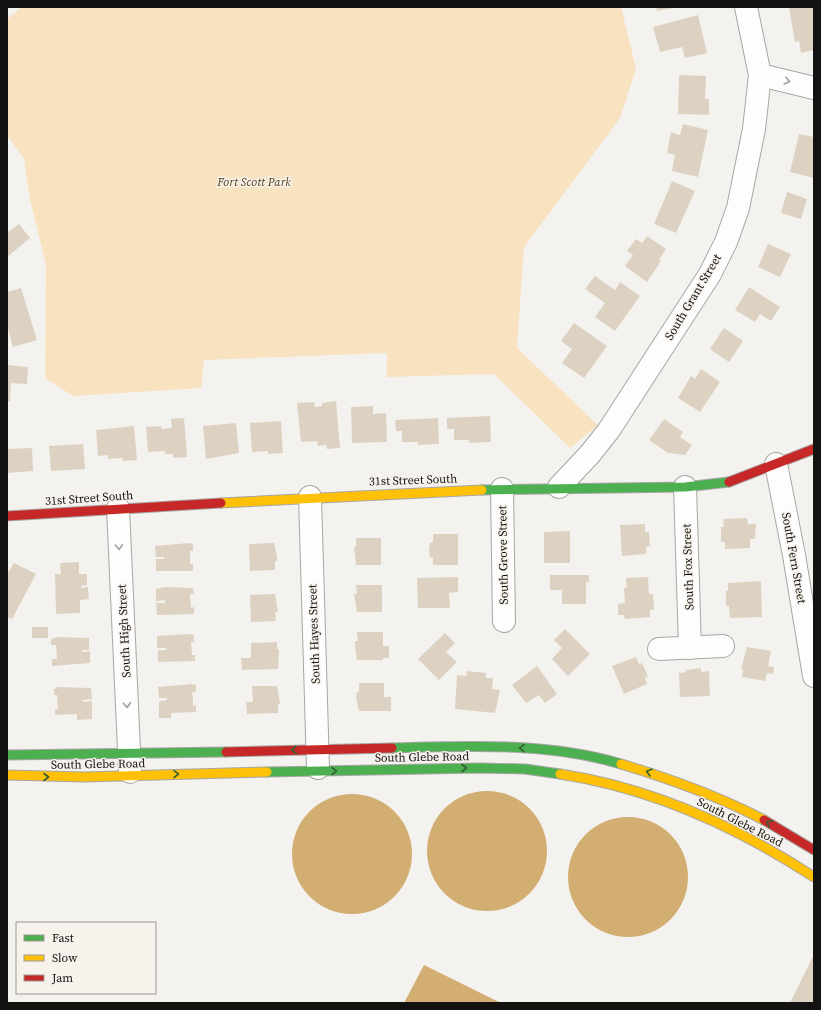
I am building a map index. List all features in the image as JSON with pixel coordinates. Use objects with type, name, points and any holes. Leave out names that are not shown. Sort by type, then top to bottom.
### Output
[{"type":"main road","name":"31st Street South","points":[[7,516],[310,497],[559,487],[685,487],[730,482],[814,449]]},
{"type":"main road","name":"South Glebe Road","points":[[7,755],[129,754],[478,746],[549,750],[611,761],[672,779],[731,803],[777,827],[814,850]]},
{"type":"main road","name":"South Glebe Road","points":[[7,775],[48,777],[130,776],[501,768],[568,775],[633,790],[675,803],[752,839],[813,872]]},
{"type":"street","name":"South Grant Street","points":[[559,487],[590,454],[609,430],[710,274],[726,242],[738,208],[754,129],[760,75],[746,7]]},
{"type":"street","points":[[760,75],[814,88]]},
{"type":"street","name":"South Fern Street","points":[[776,464],[794,555],[814,676]]},
{"type":"street","name":"South Fox Street","points":[[685,487],[690,648]]},
{"type":"street","name":"South Grove Street","points":[[502,489],[504,621]]},
{"type":"street","name":"South Hayes Street","points":[[310,497],[318,771]]},
{"type":"street","name":"South High Street","points":[[118,508],[130,776]]},
{"type":"street","points":[[659,649],[723,646]]},
{"type":"green space","name":"Fort Scott Park","points":[[22,7],[621,7],[636,69],[620,118],[524,247],[517,348],[598,425],[570,448],[494,374],[387,377],[387,353],[204,360],[201,388],[73,396],[45,378],[46,265],[30,199],[24,159],[7,135],[7,19]]},
{"type":"shaded area","points":[[487,791],[499,792],[510,796],[520,801],[529,809],[537,818],[542,828],[546,839],[546,863],[542,874],[537,884],[529,893],[520,901],[510,906],[499,910],[487,911],[475,910],[464,906],[454,901],[445,893],[437,884],[432,874],[428,863],[427,851],[428,839],[432,828],[437,818],[445,809],[454,801],[464,796],[475,792]]},
{"type":"shaded area","points":[[352,794],[375,798],[395,811],[408,831],[412,854],[408,877],[395,897],[375,910],[352,914],[329,910],[309,897],[296,877],[292,854],[296,831],[309,811],[329,798]]},
{"type":"shaded area","points":[[628,817],[640,818],[651,822],[661,827],[670,835],[678,844],[683,854],[687,865],[687,889],[683,900],[678,910],[670,919],[661,927],[651,932],[640,936],[628,937],[616,936],[605,932],[595,927],[586,919],[578,910],[573,900],[569,889],[568,877],[569,865],[573,854],[578,844],[586,835],[595,827],[605,822],[616,818]]},
{"type":"shaded area","points":[[424,965],[501,1003],[404,1003]]},
{"type":"building","points":[[656,7],[673,7],[673,8],[657,11]]},
{"type":"building","points":[[789,7],[813,7],[814,50],[801,53],[799,41],[795,42]]},
{"type":"building","points":[[698,15],[707,53],[685,58],[682,47],[660,52],[653,27]]},
{"type":"building","points":[[679,75],[706,76],[705,99],[709,99],[709,115],[678,114]]},
{"type":"building","points":[[683,124],[708,130],[698,177],[672,171],[675,155],[667,153],[671,132],[680,135]]},
{"type":"building","points":[[799,134],[814,137],[814,178],[790,172]]},
{"type":"building","points":[[672,181],[695,191],[676,233],[654,224]]},
{"type":"building","points":[[787,192],[807,199],[801,219],[781,213]]},
{"type":"building","points":[[19,224],[30,238],[7,257],[7,231],[8,232]]},
{"type":"building","points":[[647,236],[666,249],[659,260],[661,261],[647,282],[625,266],[633,255],[627,251],[636,239],[642,243]]},
{"type":"building","points":[[768,244],[791,254],[780,277],[758,267]]},
{"type":"building","points":[[595,276],[615,290],[620,282],[640,296],[615,331],[595,317],[605,303],[585,289]]},
{"type":"building","points":[[749,287],[780,307],[771,321],[760,314],[755,322],[735,310]]},
{"type":"building","points":[[21,288],[37,340],[13,347],[7,325],[7,292]]},
{"type":"building","points":[[574,323],[607,346],[584,378],[562,363],[572,349],[561,341]]},
{"type":"building","points":[[724,328],[743,341],[729,362],[710,349]]},
{"type":"building","points":[[7,365],[28,367],[27,384],[11,383],[10,402],[7,401]]},
{"type":"building","points":[[701,369],[720,382],[700,412],[678,398],[691,376],[695,379]]},
{"type":"building","points":[[336,401],[340,448],[327,449],[326,445],[318,446],[317,441],[301,442],[297,403],[314,402],[315,407],[322,406],[322,403]]},
{"type":"building","points":[[373,406],[373,414],[386,413],[387,442],[352,443],[351,407]]},
{"type":"building","points":[[490,416],[491,442],[469,443],[469,440],[454,440],[454,429],[447,429],[447,418]]},
{"type":"building","points":[[184,418],[187,457],[173,458],[173,454],[165,454],[165,451],[148,452],[146,427],[161,426],[162,429],[172,428],[171,419]]},
{"type":"building","points":[[438,418],[439,444],[418,445],[418,442],[402,442],[402,431],[396,431],[395,420]]},
{"type":"building","points":[[664,419],[683,432],[680,437],[692,445],[685,455],[668,453],[649,440]]},
{"type":"building","points":[[281,421],[283,453],[268,454],[268,451],[252,452],[250,423]]},
{"type":"building","points":[[236,423],[239,453],[206,459],[203,426]]},
{"type":"building","points":[[134,426],[137,460],[123,461],[122,458],[108,459],[108,455],[98,456],[96,430]]},
{"type":"building","points":[[83,444],[85,469],[51,471],[49,446]]},
{"type":"building","points":[[32,448],[33,471],[7,473],[7,449]]},
{"type":"building","points":[[747,518],[748,524],[756,524],[755,539],[750,539],[750,548],[725,549],[725,542],[721,542],[721,527],[724,527],[723,519]]},
{"type":"building","points":[[645,524],[645,532],[649,532],[650,546],[646,547],[646,554],[622,556],[620,525]]},
{"type":"building","points":[[570,531],[570,563],[544,563],[544,532]]},
{"type":"building","points":[[433,534],[458,534],[458,565],[433,565],[433,557],[430,558],[429,550],[430,543],[433,542]]},
{"type":"building","points":[[356,538],[381,538],[381,565],[356,565],[354,547],[356,547]]},
{"type":"building","points":[[189,543],[193,544],[193,551],[190,551],[190,564],[193,564],[193,571],[156,571],[156,559],[164,559],[164,557],[156,557],[155,546]]},
{"type":"building","points":[[274,543],[277,556],[277,561],[275,561],[275,570],[250,571],[249,544]]},
{"type":"building","points":[[79,562],[79,574],[87,574],[87,585],[81,586],[81,588],[88,587],[89,599],[80,600],[80,613],[56,614],[55,574],[61,574],[60,563]]},
{"type":"building","points":[[14,563],[36,574],[12,619],[7,617],[7,574]]},
{"type":"building","points":[[550,575],[589,575],[589,582],[586,582],[586,604],[562,604],[562,590],[550,590]]},
{"type":"building","points":[[458,577],[458,592],[449,593],[450,608],[418,608],[417,578]]},
{"type":"building","points":[[648,577],[649,594],[653,594],[654,610],[650,610],[650,617],[625,619],[624,615],[618,615],[618,604],[625,603],[624,588],[627,588],[626,578]]},
{"type":"building","points":[[761,581],[762,617],[730,618],[729,606],[726,606],[726,591],[728,591],[728,583]]},
{"type":"building","points":[[356,585],[382,585],[382,612],[357,612],[354,594],[357,594]]},
{"type":"building","points":[[165,587],[193,588],[194,594],[190,594],[191,608],[194,607],[194,614],[157,615],[156,603],[165,603],[165,600],[156,601],[156,589]]},
{"type":"building","points":[[275,594],[278,612],[275,612],[276,621],[251,622],[250,595]]},
{"type":"building","points":[[32,627],[48,627],[48,638],[32,638]]},
{"type":"building","points":[[565,629],[590,654],[568,676],[552,659],[562,648],[554,640]]},
{"type":"building","points":[[357,632],[383,632],[383,646],[389,646],[389,658],[383,658],[383,660],[357,660],[355,641],[358,641]]},
{"type":"building","points":[[445,633],[455,643],[446,652],[457,662],[439,680],[418,659]]},
{"type":"building","points":[[194,635],[194,642],[191,642],[192,655],[195,655],[195,661],[158,662],[158,650],[166,650],[166,648],[157,648],[157,636]]},
{"type":"building","points":[[57,637],[89,638],[89,650],[82,650],[82,652],[90,651],[90,663],[52,666],[52,659],[57,659],[56,645],[51,645],[51,639]]},
{"type":"building","points":[[277,642],[277,649],[279,649],[278,669],[242,670],[241,658],[251,658],[251,643]]},
{"type":"building","points":[[747,647],[771,651],[768,666],[774,667],[773,674],[767,673],[765,681],[742,677],[743,669],[741,669]]},
{"type":"building","points":[[636,657],[639,664],[642,663],[648,676],[645,678],[647,684],[624,694],[612,666]]},
{"type":"building","points":[[537,666],[557,694],[545,703],[539,695],[526,703],[512,685]]},
{"type":"building","points":[[701,668],[701,672],[709,671],[710,696],[680,697],[679,673],[686,672],[686,670]]},
{"type":"building","points":[[467,671],[486,673],[486,678],[493,678],[492,689],[500,690],[495,713],[455,709],[457,675],[466,676]]},
{"type":"building","points":[[359,683],[384,683],[384,697],[391,697],[391,711],[359,711],[356,697],[357,692],[359,692]]},
{"type":"building","points":[[192,684],[196,685],[196,692],[192,692],[193,706],[196,705],[196,712],[171,713],[171,718],[159,718],[159,701],[167,700],[167,698],[159,698],[158,687]]},
{"type":"building","points":[[252,686],[277,686],[280,704],[278,704],[278,713],[247,714],[246,702],[253,702]]},
{"type":"building","points":[[58,687],[91,688],[92,699],[83,700],[83,702],[92,701],[92,719],[77,720],[77,714],[55,715],[55,709],[58,709],[57,695],[54,695],[54,689]]},
{"type":"building","points":[[814,954],[814,1003],[790,1003]]},
{"type":"traffic: fast","points":[[482,490],[685,487],[729,482]]},
{"type":"traffic: fast","points":[[392,748],[478,746],[536,749],[565,752],[621,764]]},
{"type":"traffic: fast","points":[[7,755],[226,752]]},
{"type":"traffic: fast","points":[[267,772],[480,768],[525,769],[560,774]]},
{"type":"traffic: slow","points":[[221,503],[482,490]]},
{"type":"traffic: slow","points":[[621,764],[694,789],[729,803],[764,820]]},
{"type":"traffic: slow","points":[[7,775],[84,777],[267,772]]},
{"type":"traffic: slow","points":[[560,774],[594,780],[660,799],[724,826],[754,841],[814,877]]},
{"type":"traffic: jam","points":[[729,482],[814,449]]},
{"type":"traffic: jam","points":[[7,516],[221,503]]},
{"type":"traffic: jam","points":[[226,752],[392,748]]},
{"type":"traffic: jam","points":[[764,820],[814,850]]}]
